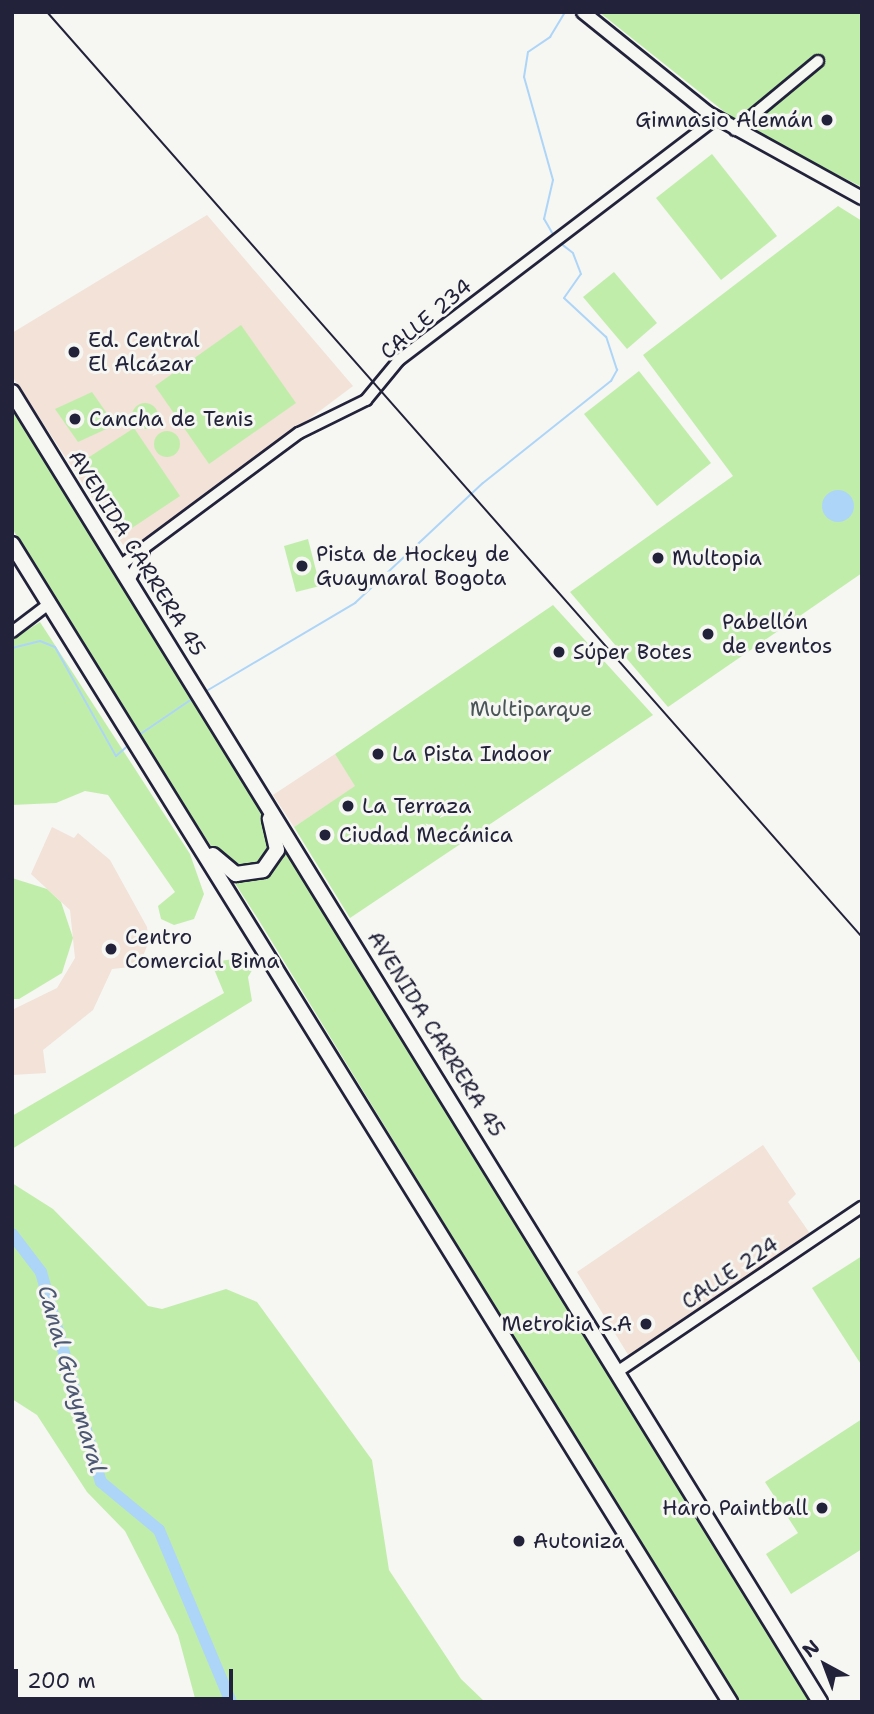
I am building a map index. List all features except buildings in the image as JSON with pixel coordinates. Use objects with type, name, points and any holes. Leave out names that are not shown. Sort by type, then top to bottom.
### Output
[{"type":"highway","name":"AVENIDA CARRERA 45","points":[[12,392],[620,1370],[820,1702]]},
{"type":"highway","points":[[12,544],[730,1702]]},
{"type":"highway","points":[[178,810],[223,866],[236,874],[258,873],[271,863],[278,843],[249,774]]},
{"type":"main road","points":[[583,12],[717,118],[862,198]]},
{"type":"street","points":[[735,130],[818,61]]},
{"type":"street","name":"CALLE 234","points":[[121,565],[299,433],[366,400],[399,360],[717,118]]},
{"type":"street","points":[[130,579],[146,548]]},
{"type":"street","points":[[12,632],[50,603]]},
{"type":"street","name":"CALLE 224","points":[[620,1370],[862,1208]]},
{"type":"shaded area","points":[[207,215],[353,386],[129,554],[12,376],[12,333]]},
{"type":"shaded area","points":[[335,754],[356,786],[294,827],[273,795]]},
{"type":"shaded area","name":"Centro Comercial Bima","points":[[52,827],[74,838],[78,833],[110,860],[147,927],[149,941],[139,966],[112,969],[93,1010],[43,1050],[46,1073],[12,1075],[12,1010],[57,988],[75,958],[70,910],[31,874]]},
{"type":"shaded area","points":[[763,1145],[796,1194],[788,1202],[811,1235],[632,1361],[577,1272]]},
{"type":"green space","points":[[599,12],[862,12],[862,187],[746,129]]},
{"type":"green space","points":[[712,154],[777,236],[721,280],[656,198]]},
{"type":"green space","points":[[838,206],[862,221],[862,573],[668,707],[570,592],[733,476],[643,355]]},
{"type":"green space","points":[[614,272],[657,323],[627,349],[583,297]]},
{"type":"green space","points":[[241,325],[296,403],[209,464],[155,386]]},
{"type":"green space","points":[[639,371],[711,463],[657,506],[584,414]]},
{"type":"green space","points":[[92,392],[115,425],[78,442],[55,409]]},
{"type":"green space","points":[[12,399],[814,1702],[737,1702],[258,919],[81,644],[12,528]]},
{"type":"green space","points":[[145,403],[154,407],[158,416],[154,425],[145,429],[136,425],[132,416],[136,407]]},
{"type":"green space","points":[[134,428],[180,496],[129,530],[83,461]]},
{"type":"green space","points":[[167,431],[177,434],[180,444],[177,454],[167,457],[157,454],[154,444],[157,434]]},
{"type":"green space","name":"Pista de Hockey de Guaymaral Bogota","points":[[308,539],[320,586],[296,592],[284,546]]},
{"type":"green space","name":"Multiparque","points":[[553,605],[653,715],[350,918],[294,827],[355,786],[335,754]]},
{"type":"green space","points":[[40,622],[190,854],[204,894],[194,919],[174,925],[161,919],[158,906],[175,892],[108,795],[85,791],[56,803],[12,805],[12,640]]},
{"type":"green space","points":[[12,878],[47,889],[61,902],[73,938],[62,973],[19,999],[12,999]]},
{"type":"green space","points":[[243,958],[254,967],[248,977],[252,1001],[12,1149],[12,1116],[224,993],[211,962]]},
{"type":"green space","points":[[12,1183],[53,1209],[148,1306],[162,1309],[226,1289],[257,1302],[372,1460],[389,1570],[461,1679],[485,1702],[196,1702],[178,1635],[125,1531],[87,1492],[37,1415],[12,1399]]},
{"type":"green space","points":[[862,1256],[862,1366],[812,1288]]},
{"type":"green space","name":"Haro Paintball","points":[[862,1419],[862,1549],[791,1594],[766,1554],[798,1533],[765,1482]]},
{"type":"water","points":[[838,490],[849,495],[854,506],[849,517],[838,522],[827,517],[822,506],[827,495]]},
{"type":"waterway","points":[[554,236],[544,219],[553,180],[524,77],[528,52],[550,37],[565,12]]},
{"type":"waterway","points":[[203,693],[355,603],[483,483],[611,381],[617,370],[606,337],[564,298],[581,274],[573,253],[560,243]]},
{"type":"waterway","points":[[12,648],[40,641],[55,647],[116,756],[130,744]]},
{"type":"waterway","points":[[139,735],[192,699]]},
{"type":"waterway","name":"Canal Guaymaral","points":[[12,1234],[41,1272],[101,1482],[159,1530],[231,1702]]},
{"type":"railway","points":[[47,12],[862,937]]},
{"type":"place","name":"Gimnasio Alemán","points":[[827,120]]},
{"type":"place","name":"Ed. Central El Alcázar","points":[[74,352]]},
{"type":"place","name":"Cancha de Tenis","points":[[75,419]]},
{"type":"place","name":"Multopia","points":[[658,558]]},
{"type":"place","name":"Pista de Hockey de Guaymaral Bogota","points":[[302,566]]},
{"type":"place","name":"Pabellón de eventos","points":[[708,634]]},
{"type":"place","name":"Súper Botes","points":[[559,652]]},
{"type":"place","name":"La Pista Indoor","points":[[378,754]]},
{"type":"place","name":"La Terraza","points":[[348,806]]},
{"type":"place","name":"Ciudad Mecánica","points":[[325,835]]},
{"type":"place","name":"Centro Comercial Bima","points":[[111,949]]},
{"type":"place","name":"Metrokia S.A","points":[[646,1324]]},
{"type":"place","name":"Haro Paintball","points":[[822,1508]]},
{"type":"place","name":"Autoniza","points":[[519,1541]]}]
